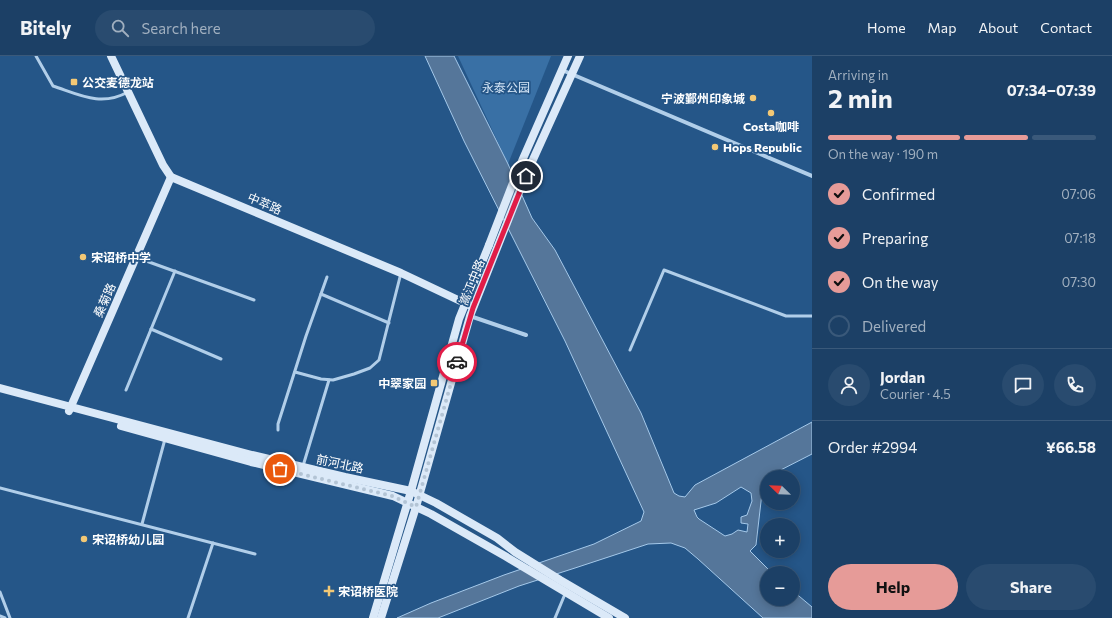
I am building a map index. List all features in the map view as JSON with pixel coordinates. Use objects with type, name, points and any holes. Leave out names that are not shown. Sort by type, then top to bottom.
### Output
[{"type":"main road","points":[[110,56],[163,165],[171,177]]},
{"type":"main road","name":"嵩江中路","points":[[381,618],[416,507],[472,312],[518,170],[568,56]]},
{"type":"main road","name":"嵩江中路","points":[[373,618],[411,491],[456,326],[464,304],[493,247],[580,56]]},
{"type":"main road","name":"桑菊路","points":[[70,409],[171,177]]},
{"type":"main road","name":"中萃路","points":[[171,177],[401,273],[464,304],[472,312]]},
{"type":"main road","name":"前河北路","points":[[0,388],[165,438],[251,462],[392,496],[407,502],[505,556],[552,584],[568,589],[626,618]]},
{"type":"main road","name":"前河北路","points":[[0,393],[303,467],[411,491],[436,503],[497,538],[515,552],[560,580],[568,589],[609,618]]},
{"type":"street","points":[[562,70],[812,176]]},
{"type":"street","points":[[472,312],[526,335]]},
{"type":"lane","points":[[36,56],[53,86],[96,100],[119,97],[128,92]]},
{"type":"lane","points":[[136,257],[254,300]]},
{"type":"lane","points":[[630,350],[664,270],[786,316],[812,316]]},
{"type":"lane","points":[[126,390],[175,272]]},
{"type":"lane","points":[[295,372],[321,379],[333,380],[370,368],[379,360],[401,273]]},
{"type":"lane","points":[[278,430],[278,424],[327,277]]},
{"type":"lane","points":[[321,294],[388,323]]},
{"type":"lane","points":[[151,329],[221,359]]},
{"type":"lane","points":[[303,467],[329,380]]},
{"type":"lane","points":[[142,524],[165,438]]},
{"type":"lane","points":[[0,488],[255,554]]},
{"type":"lane","points":[[188,618],[213,543]]},
{"type":"lane","points":[[555,618],[568,589]]},
{"type":"lane","points":[[0,592],[10,618]]},
{"type":"lane","points":[[0,616],[5,618]]},
{"type":"green space","name":"永泰公园","points":[[458,56],[551,56],[508,164]]},
{"type":"shaded area","points":[[425,56],[454,56],[508,164],[532,218],[555,250],[641,413],[674,493],[685,497],[695,485],[812,422],[812,454],[781,470],[760,470],[760,510],[756,545],[750,551],[765,566],[760,566],[760,606],[800,606],[800,597],[812,607],[812,618],[763,618],[685,548],[671,543],[648,544],[519,586],[438,618],[397,618],[431,603],[504,575],[594,544],[641,521],[644,512],[565,341],[464,141]],"holes":[[[741,487],[751,493],[752,501],[747,515],[741,517],[741,523],[748,524],[747,532],[738,530],[725,536],[699,519],[694,510],[716,503]]]},
{"type":"way so far","points":[[280,469],[392,496],[416,507],[457,362]]},
{"type":"place","name":"公交麦德龙站","points":[[74,82]]},
{"type":"place","name":"宁波鄞州印象城","points":[[753,98]]},
{"type":"place","name":"Costa咖啡","points":[[771,113]]},
{"type":"place","name":"Hops Republic","points":[[715,147]]},
{"type":"place","name":"宋诏桥中学","points":[[83,257]]},
{"type":"place","name":"中翠家园","points":[[434,383]]},
{"type":"place","name":"宋诏桥幼儿园","points":[[84,539]]},
{"type":"place","name":"宋诏桥医院","points":[[329,591]]},
{"type":"route","points":[[457,362],[470,316],[526,176]]}]
